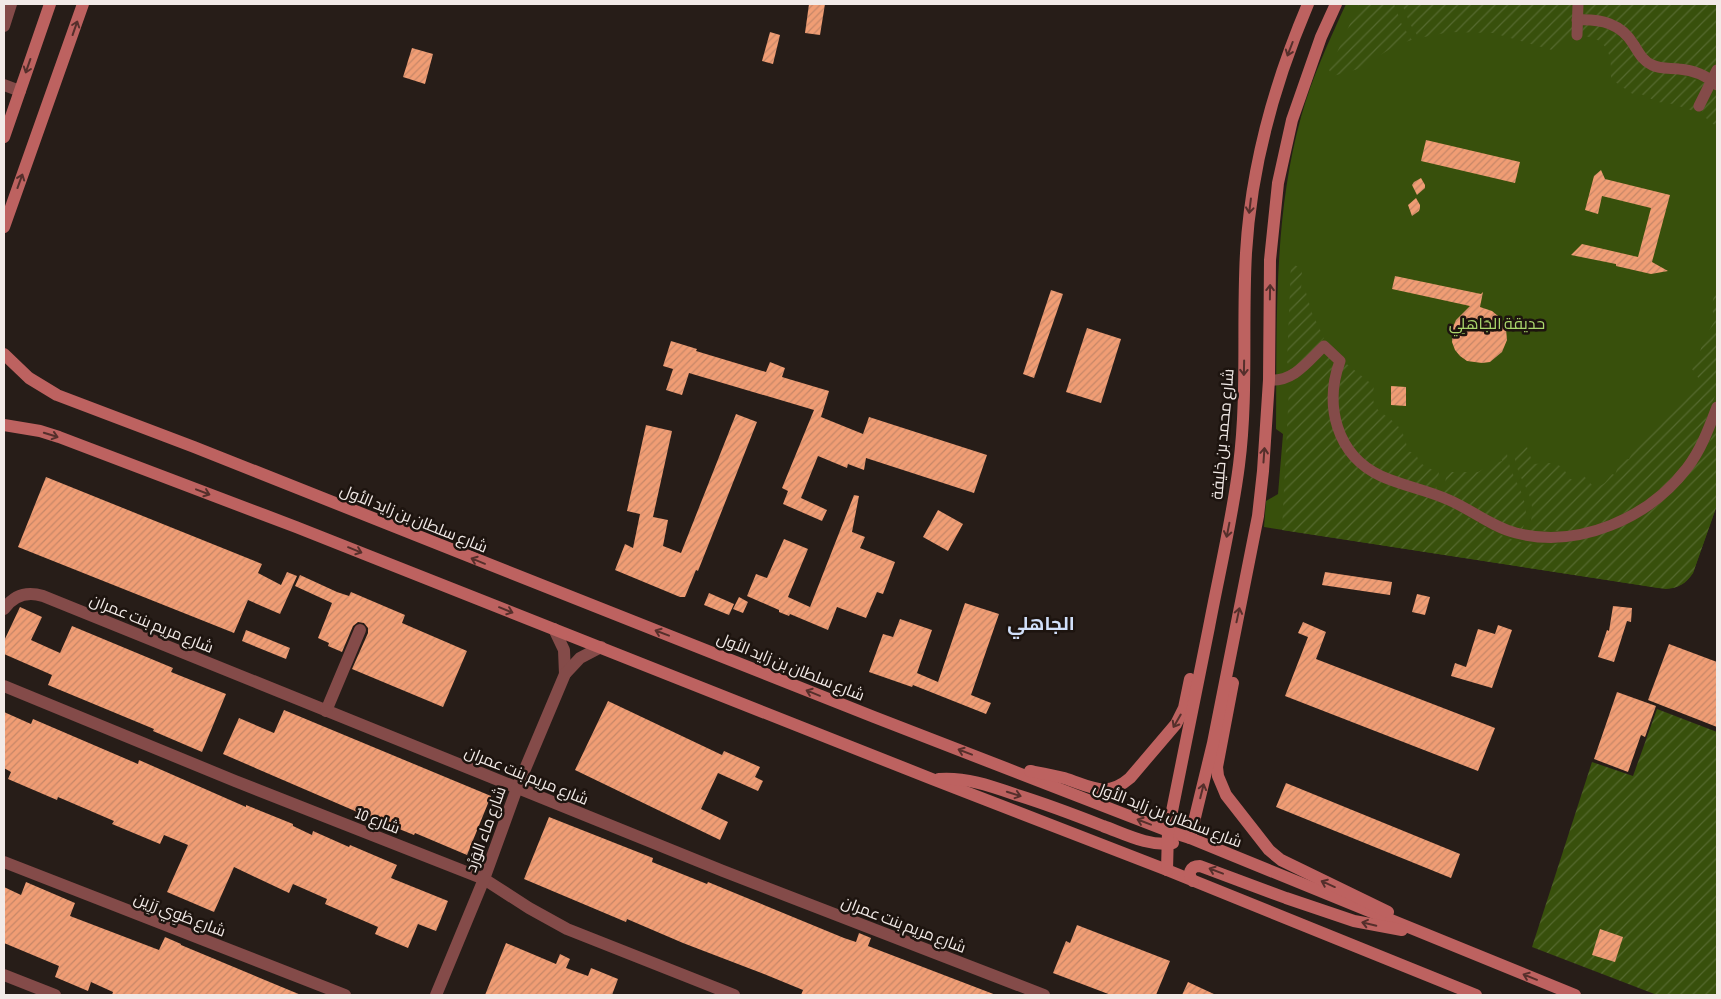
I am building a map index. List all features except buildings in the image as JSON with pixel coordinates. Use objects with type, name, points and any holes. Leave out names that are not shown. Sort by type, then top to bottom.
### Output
[{"type":"main road","points":[[4,137],[50,4]]},
{"type":"main road","points":[[4,227],[83,4]]},
{"type":"main road","name":"شارع محمد بن خليفة","points":[[1167,870],[1167,838],[1239,464],[1243,400],[1246,253],[1254,180],[1262,138],[1282,69],[1308,4]]},
{"type":"main road","points":[[932,780],[958,779],[983,783],[1068,812],[1137,839],[1190,838],[1213,743],[1258,516],[1269,380],[1270,260],[1278,184],[1292,120],[1336,4]]},
{"type":"main road","name":"شارع سلطان بن زايد الأول","points":[[4,354],[29,378],[57,395],[194,447],[1010,770],[1167,838]]},
{"type":"main road","points":[[4,425],[59,437],[296,527],[932,780],[1167,870],[1476,995]]},
{"type":"main road","points":[[1010,770],[1050,775],[1097,790],[1106,790],[1123,784],[1171,731],[1180,716],[1194,664],[1209,626]]},
{"type":"main road","points":[[1234,634],[1233,683],[1218,767],[1218,776],[1226,795],[1269,850],[1281,860],[1294,868],[1377,906],[1417,932]]},
{"type":"main road","name":"شارع سلطان بن زايد الأول","points":[[1190,838],[1575,995]]},
{"type":"main road","points":[[1193,882],[1189,873],[1191,868],[1200,866],[1354,921],[1417,932]]},
{"type":"street","points":[[4,26],[11,4]]},
{"type":"street","points":[[1577,35],[1578,4]]},
{"type":"street","points":[[1578,20],[1609,22],[1626,35],[1643,59],[1650,64],[1691,71],[1715,79],[1698,106]]},
{"type":"street","points":[[4,85],[20,91]]},
{"type":"street","points":[[1269,380],[1291,376],[1324,346],[1340,360],[1333,387],[1334,415],[1342,438],[1358,460],[1380,476],[1444,498],[1498,527],[1532,536],[1565,536],[1596,530],[1626,519],[1654,502],[1666,492],[1687,468],[1705,437],[1717,407]]},
{"type":"street","name":"شارع مريم بنت عمران","points":[[4,609],[10,602],[21,595],[28,593],[43,596],[732,874],[1044,995]]},
{"type":"street","name":"شارع ماء الوَرْد","points":[[554,629],[564,650],[565,674]]},
{"type":"street","points":[[326,711],[360,630]]},
{"type":"street","name":"شارع ماء الوَرْد","points":[[436,995],[484,879],[517,788],[565,674],[580,658],[600,648]]},
{"type":"street","name":"شارع 10","points":[[4,686],[235,781],[484,879],[567,930],[734,995]]},
{"type":"street","name":"شارع طَوِي رَزِين","points":[[4,862],[345,995]]},
{"type":"street","points":[[4,975],[55,995]]},
{"type":"green space","name":"حديقة الجَاهلِي","points":[[1346,4],[1717,4],[1717,505],[1693,573],[1682,584],[1674,588],[1658,588],[1264,527],[1266,501],[1278,494],[1283,434],[1276,429],[1276,351],[1278,272],[1285,194],[1305,102],[1321,59]]},
{"type":"green space","points":[[1359,4],[1394,4],[1402,25],[1412,40],[1398,44],[1358,69],[1333,76],[1329,70]]},
{"type":"green space","points":[[1402,4],[1575,4],[1574,38],[1552,50],[1493,33],[1450,32],[1419,38],[1410,24]]},
{"type":"green space","points":[[1584,4],[1717,4],[1717,60],[1709,75],[1656,62],[1646,54],[1636,38],[1603,17],[1584,14]]},
{"type":"green space","points":[[1583,23],[1594,23],[1614,32],[1628,45],[1679,74],[1705,83],[1693,111],[1673,104],[1658,102],[1641,94],[1634,95],[1611,79],[1611,63],[1607,50],[1598,40],[1582,36]]},
{"type":"green space","points":[[1714,87],[1717,91],[1717,127],[1701,114]]},
{"type":"green space","points":[[1291,263],[1302,269],[1301,290],[1305,289],[1312,313],[1324,338],[1294,370],[1287,362]]},
{"type":"green space","points":[[1717,284],[1717,390],[1699,439],[1683,466],[1662,488],[1639,505],[1615,518],[1586,528],[1569,531],[1528,531],[1532,518],[1532,507],[1519,473],[1514,452],[1527,447],[1533,464],[1559,465],[1570,479],[1575,480],[1583,475],[1593,486],[1602,485],[1612,474],[1615,475],[1620,460],[1629,459],[1638,441],[1661,423],[1698,386],[1699,379],[1692,369],[1698,359],[1703,341],[1714,322],[1712,304]]},
{"type":"green space","points":[[1325,351],[1337,361],[1333,374],[1347,450],[1421,494],[1511,539],[1529,544],[1554,544],[1570,541],[1623,526],[1639,518],[1654,508],[1679,485],[1700,458],[1717,427],[1717,505],[1693,573],[1681,585],[1666,589],[1282,530],[1289,388]]},
{"type":"green space","points":[[1343,361],[1374,386],[1375,406],[1399,428],[1408,451],[1416,454],[1425,466],[1439,472],[1436,491],[1393,478],[1364,460],[1349,442],[1336,412]]},
{"type":"green space","points":[[1507,454],[1526,509],[1522,530],[1510,527],[1443,493],[1447,472],[1478,472],[1502,461],[1501,456]]},
{"type":"green space","points":[[1657,709],[1717,732],[1717,995],[1657,995],[1532,947],[1592,762],[1633,776]]},
{"type":"district","name":"الجاهلي","points":[[1041,623]]}]
